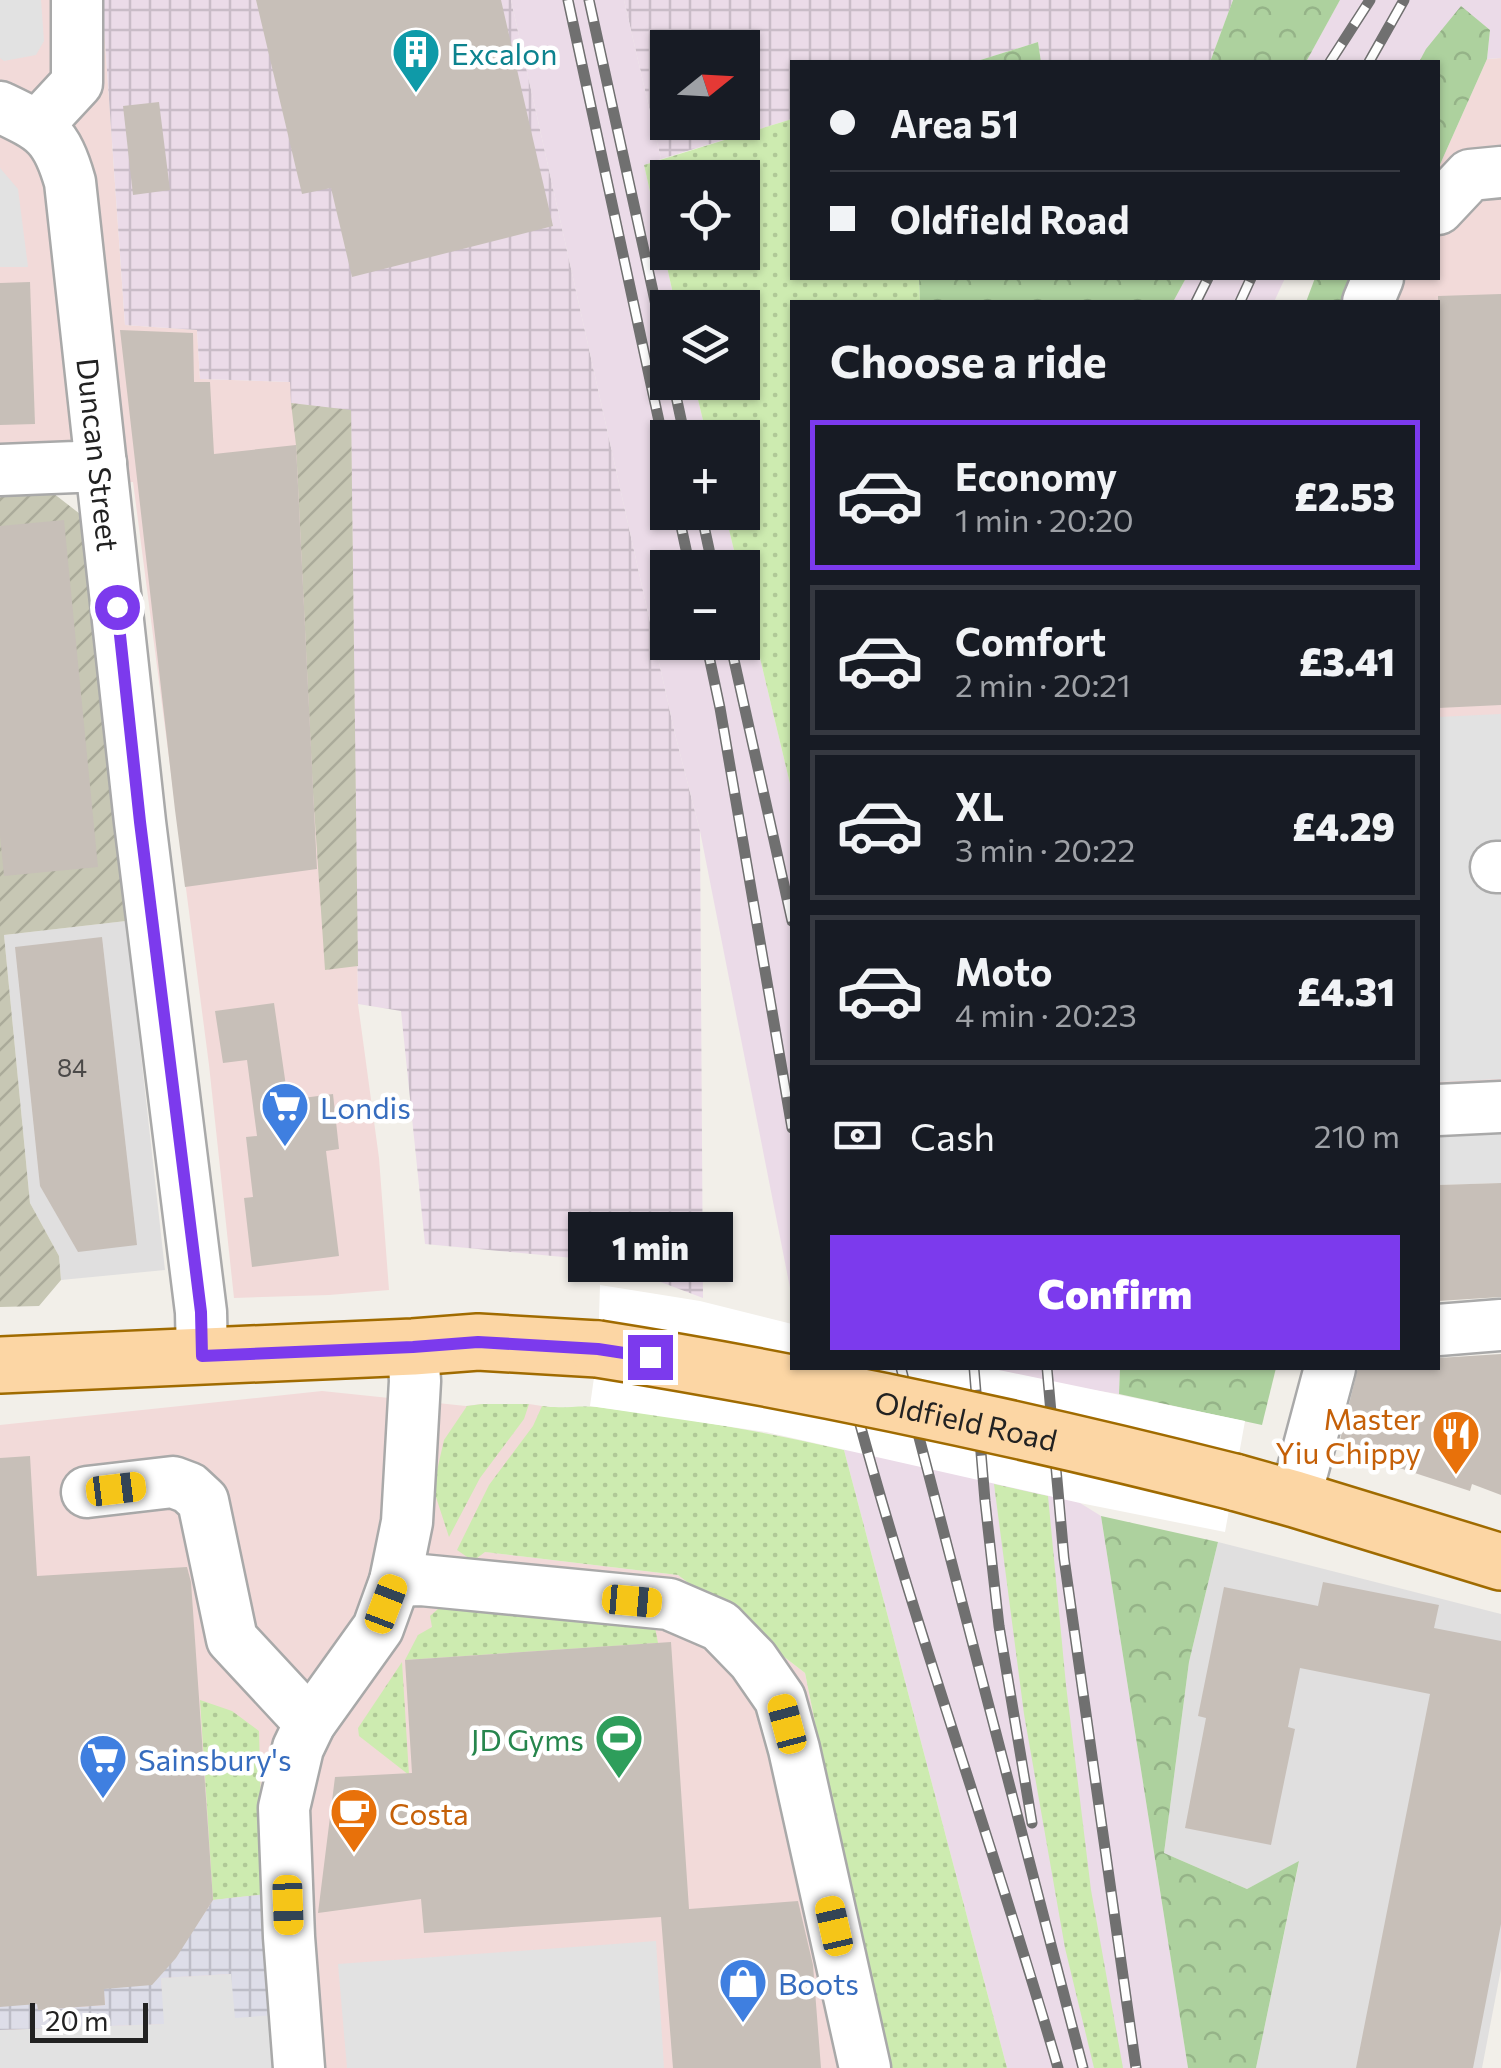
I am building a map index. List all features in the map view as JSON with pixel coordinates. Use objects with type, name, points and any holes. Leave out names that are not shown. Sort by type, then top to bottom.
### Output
[{"type":"main road","name":"Oldfield Road","points":[[0,1365],[478,1342],[598,1349],[816,1387],[1090,1446],[1295,1498],[1501,1562]]},
{"type":"street","name":"Duncan Street","points":[[77,0],[77,83],[33,128],[70,182],[142,840],[201,1312],[202,1356]]},
{"type":"street","points":[[1440,208],[1470,175],[1501,172]]},
{"type":"street","points":[[0,470],[101,463]]},
{"type":"street","points":[[1440,1110],[1501,1108]]},
{"type":"street","points":[[1440,1330],[1501,1325]]},
{"type":"street","points":[[299,2068],[284,1808],[298,1748],[310,1722],[378,1628],[395,1581],[408,1522],[413,1347]]},
{"type":"street","points":[[1295,1498],[1330,1370]]},
{"type":"street","points":[[87,1492],[173,1482],[189,1488],[203,1501],[232,1639],[310,1722]]},
{"type":"street","points":[[395,1581],[422,1580],[669,1604],[720,1626],[732,1637],[780,1699],[865,2068]]},
{"type":"shaded area","points":[[0,0],[102,0],[125,325],[197,330],[200,379],[290,382],[351,410],[358,1004],[379,1158],[389,1290],[234,1298],[209,1065],[133,482],[0,487]]},
{"type":"shaded area","points":[[0,0],[41,0],[44,41],[36,55],[4,61],[0,58]]},
{"type":"shaded area","points":[[102,0],[511,0],[650,622],[650,660],[658,660],[700,831],[703,1298],[605,1261],[425,1244],[401,1011],[358,1004],[351,411],[291,403],[290,382],[200,379],[197,330],[125,325]]},
{"type":"shaded area","points":[[511,0],[624,0],[650,112],[650,140],[657,140],[661,159],[644,165],[650,192],[650,270],[668,270],[672,290],[650,290],[650,400],[698,400],[703,420],[650,420],[650,530],[729,530],[734,550],[650,550],[650,622]]},
{"type":"shaded area","points":[[624,0],[1233,0],[1211,60],[1041,60],[1038,42],[980,60],[790,60],[790,120],[760,129],[760,30],[650,30],[650,112]]},
{"type":"shaded area","points":[[1340,0],[1501,0],[1501,58],[1487,59],[1490,30],[1461,7],[1420,60],[1307,60]]},
{"type":"shaded area","points":[[1501,58],[1501,1087],[1440,1090],[1440,300],[1342,300],[1350,280],[1440,280],[1440,165],[1487,59]]},
{"type":"shaded area","points":[[657,140],[723,140],[661,159]]},
{"type":"shaded area","points":[[0,168],[18,189],[28,267],[0,267]]},
{"type":"shaded area","points":[[1185,280],[1284,280],[1275,300],[1174,300]]},
{"type":"shaded area","points":[[291,403],[351,410],[358,966],[325,970],[296,445]]},
{"type":"shaded area","points":[[44,486],[80,514],[126,921],[4,935],[30,1203],[59,1256],[61,1280],[39,1306],[0,1307],[0,487]]},
{"type":"shaded area","points":[[760,658],[790,784],[790,1288],[700,831],[658,660]]},
{"type":"shaded area","points":[[1501,714],[1501,1079],[1440,1082],[1440,717]]},
{"type":"shaded area","points":[[126,921],[165,1270],[61,1280],[59,1256],[30,1203],[4,935]]},
{"type":"shaded area","points":[[1501,1087],[1501,1183],[1440,1185],[1440,1090]]},
{"type":"shaded area","points":[[814,1370],[1120,1370],[1119,1394],[1086,1389],[1080,1503],[1101,1516],[1188,2068],[1007,2068],[844,1450]]},
{"type":"shaded area","points":[[322,1391],[466,1406],[529,1404],[561,1409],[486,1552],[678,1575],[805,1673],[885,2068],[0,2068],[0,1425]]},
{"type":"shaded area","points":[[1218,1542],[1501,1614],[1501,1969],[1482,2068],[1256,2068],[1299,1862],[1247,1889],[1164,1853],[1189,1662]]},
{"type":"shaded area","points":[[267,1894],[275,2015],[235,2018],[231,1974],[161,1978],[164,2024],[0,2030],[0,1974],[35,1971],[38,2010],[105,2005],[102,1975],[175,1958],[213,1900]]},
{"type":"shaded area","points":[[656,1941],[664,2068],[347,2068],[338,1964]]},
{"type":"shaded area","points":[[232,1974],[275,2015],[279,2068],[0,2068],[0,2030],[163,2024],[161,1978]]},
{"type":"green space","points":[[1233,0],[1340,0],[1307,60],[1211,60]]},
{"type":"green space","points":[[1461,6],[1490,30],[1487,59],[1440,165],[1440,60],[1420,60]]},
{"type":"green space","points":[[1038,42],[1041,60],[980,60]]},
{"type":"green space","points":[[790,120],[790,280],[919,280],[920,300],[790,300],[790,784],[760,658],[760,550],[734,550],[729,530],[760,530],[760,420],[703,420],[698,400],[760,400],[760,290],[672,290],[668,270],[760,270],[760,160],[660,160],[724,140],[760,140],[760,129]]},
{"type":"green space","points":[[650,163],[650,192],[644,165]]},
{"type":"green space","points":[[919,280],[1185,280],[1174,300],[920,300]]},
{"type":"green space","points":[[1314,280],[1350,280],[1342,300],[1307,300]]},
{"type":"green space","points":[[1120,1370],[1276,1370],[1262,1425],[1119,1394]]},
{"type":"green space","points":[[529,1404],[524,1419],[480,1478],[449,1537],[433,1488],[444,1440],[467,1406]]},
{"type":"green space","points":[[542,1406],[597,1407],[659,1415],[844,1450],[1007,2068],[885,2068],[805,1673],[678,1575],[485,1552],[473,1561],[457,1550],[489,1485],[533,1426]]},
{"type":"green space","points":[[994,1484],[1048,1496],[1091,1890],[1123,2068],[1094,2068],[1065,1948],[1024,1714]]},
{"type":"green space","points":[[1101,1516],[1218,1542],[1189,1662],[1164,1853],[1247,1889],[1299,1861],[1256,2068],[1188,2068]]},
{"type":"green space","points":[[449,1606],[654,1622],[658,1643],[405,1660],[418,1635],[432,1627],[430,1616]]},
{"type":"green space","points":[[402,1662],[409,1775],[359,1736],[358,1728]]},
{"type":"green space","points":[[200,1700],[232,1711],[259,1731],[267,1894],[213,1900]]},
{"type":"pier","points":[[600,1285],[700,1301],[790,1324],[790,1370],[999,1370],[1245,1421],[1225,1532],[766,1432],[590,1406],[598,1349]]},
{"type":"building","name":"Excalon","points":[[256,0],[501,0],[553,226],[352,277],[331,188],[302,194]]},
{"type":"building","points":[[159,102],[170,190],[133,195],[123,106]]},
{"type":"building","points":[[30,282],[35,424],[0,425],[0,283]]},
{"type":"building","points":[[1501,294],[1501,705],[1440,708],[1438,296]]},
{"type":"building","points":[[120,330],[193,333],[194,382],[210,382],[214,454],[296,445],[317,869],[185,887]]},
{"type":"building","points":[[64,520],[98,867],[4,876],[0,835],[0,526]]},
{"type":"building","points":[[102,937],[137,1245],[78,1252],[40,1186],[15,947]]},
{"type":"building","points":[[274,1003],[288,1100],[333,1094],[339,1149],[326,1151],[339,1256],[252,1267],[244,1198],[253,1197],[246,1137],[257,1136],[247,1060],[223,1063],[215,1011]]},
{"type":"building","points":[[1501,1183],[1501,1297],[1440,1301],[1440,1185]]},
{"type":"building","points":[[1501,1354],[1501,1495],[1472,1484],[1470,1491],[1338,1448],[1358,1370],[1440,1370],[1440,1358]]},
{"type":"building","name":"Sainsbury's","points":[[30,1456],[37,1576],[187,1567],[191,1582],[213,1900],[176,1958],[152,1985],[104,1989],[105,2005],[38,2010],[37,2004],[0,2007],[0,1458]]},
{"type":"building","points":[[1323,1582],[1439,1605],[1434,1628],[1501,1641],[1501,1924],[1473,2068],[1356,2068],[1430,1694],[1300,1668],[1288,1727],[1295,1729],[1271,1845],[1185,1828],[1206,1718],[1198,1716],[1224,1587],[1318,1606]]},
{"type":"building","points":[[671,1642],[689,1909],[798,1901],[813,1965],[821,2068],[673,2068],[661,1917],[424,1933],[421,1899],[318,1913],[335,1777],[412,1773],[405,1660]]},
{"type":"railway","points":[[568,0],[659,420]]},
{"type":"railway","points":[[589,0],[653,290]]},
{"type":"railway","points":[[1331,60],[1370,0]]},
{"type":"railway","points":[[1370,60],[1404,0]]},
{"type":"railway","points":[[1197,300],[1207,280]]},
{"type":"railway","points":[[1241,300],[1250,280]]},
{"type":"railway","points":[[677,400],[681,420]]},
{"type":"railway","points":[[682,530],[686,550]]},
{"type":"railway","points":[[705,530],[709,550]]},
{"type":"railway","points":[[710,660],[790,1116]]},
{"type":"railway","points":[[734,660],[790,912]]},
{"type":"railway","points":[[846,1370],[894,1544],[1058,2068]]},
{"type":"railway","points":[[902,1370],[1083,2068]]},
{"type":"railway","points":[[974,1370],[999,1626],[1032,1823]]},
{"type":"railway","points":[[1047,1370],[1064,1558],[1136,2068]]},
{"type":"place","name":"Excalon","points":[[416,94]]},
{"type":"place","name":"Londis","points":[[285,1148]]},
{"type":"place","name":"Master Yiu Chippy","points":[[1456,1476]]},
{"type":"place","name":"JD Gyms","points":[[619,1780]]},
{"type":"place","name":"Sainsbury's","points":[[103,1800]]},
{"type":"place","name":"Costa","points":[[354,1854]]},
{"type":"place","name":"Boots","points":[[743,2024]]},
{"type":"route","points":[[117,607],[201,1312],[202,1356],[478,1342],[598,1349],[650,1357]]}]
